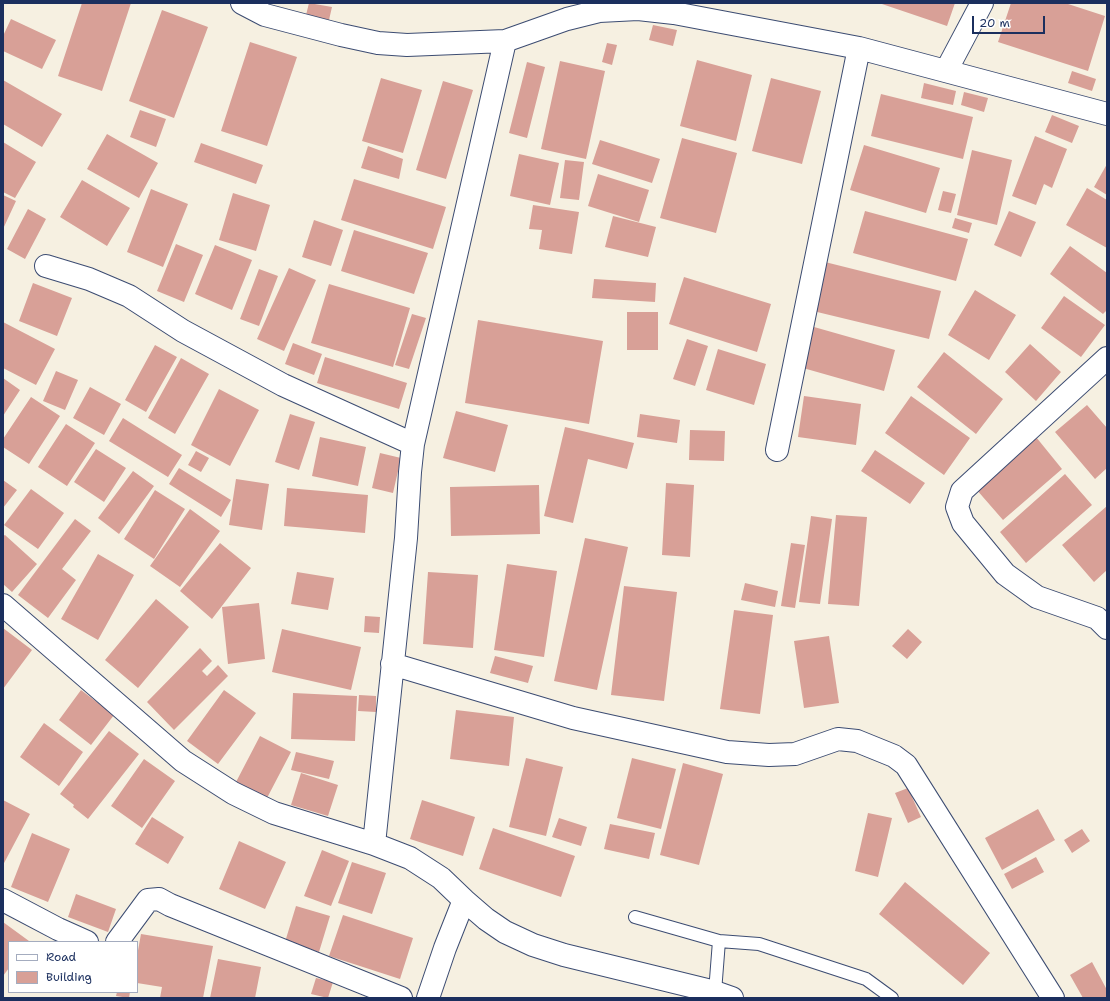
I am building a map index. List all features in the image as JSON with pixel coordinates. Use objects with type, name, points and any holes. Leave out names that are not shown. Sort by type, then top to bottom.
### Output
[{"type":"street","points":[[242,3],[265,14],[341,35],[378,43],[407,45],[505,41],[567,20],[600,11],[638,9],[674,13],[859,48],[1107,114]]},
{"type":"street","points":[[946,71],[982,3]]},
{"type":"street","points":[[374,844],[406,538],[413,444],[505,41]]},
{"type":"street","points":[[777,450],[859,48]]},
{"type":"street","points":[[46,266],[90,279],[129,296],[183,331],[283,385],[413,444]]},
{"type":"street","points":[[1106,626],[1097,618],[1037,597],[1005,574],[963,523],[957,507],[962,491],[1107,358]]},
{"type":"street","points":[[3,605],[183,761],[233,792],[274,813],[374,844],[410,858],[441,878],[486,919],[505,932],[533,946],[723,995]]},
{"type":"street","points":[[392,664],[573,718],[727,752],[769,755],[795,754],[838,739],[857,741],[894,756],[906,765],[1053,998]]},
{"type":"street","points":[[118,941],[148,900],[159,899],[170,905],[401,998]]},
{"type":"street","points":[[3,900],[58,929],[85,941]]},
{"type":"street","points":[[428,998],[445,948],[464,900]]},
{"type":"lane","points":[[635,917],[719,942],[758,944],[773,948],[866,979],[892,998]]},
{"type":"lane","points":[[719,942],[723,995]]},
{"type":"building","points":[[82,3],[131,3],[102,91],[58,76]]},
{"type":"building","points":[[309,3],[332,7],[329,20],[306,15]]},
{"type":"building","points":[[879,3],[955,3],[947,26]]},
{"type":"building","points":[[1011,3],[1065,3],[1105,16],[1088,71],[998,42]]},
{"type":"building","points":[[162,10],[208,27],[174,118],[129,101]]},
{"type":"building","points":[[11,19],[56,40],[42,69],[3,51],[3,36]]},
{"type":"building","points":[[653,25],[677,30],[673,46],[649,40]]},
{"type":"building","points":[[250,42],[297,57],[267,146],[221,131]]},
{"type":"building","points":[[607,43],[617,45],[612,65],[602,62]]},
{"type":"building","points":[[697,60],[752,75],[736,141],[680,126]]},
{"type":"building","points":[[560,61],[605,71],[586,159],[541,149]]},
{"type":"building","points":[[527,62],[545,67],[527,138],[509,133]]},
{"type":"building","points":[[1072,71],[1096,79],[1092,91],[1068,83]]},
{"type":"building","points":[[381,78],[422,90],[403,153],[362,141]]},
{"type":"building","points":[[771,78],[821,91],[802,164],[752,151]]},
{"type":"building","points":[[3,80],[62,114],[42,147],[3,124]]},
{"type":"building","points":[[443,81],[473,90],[446,179],[416,170]]},
{"type":"building","points":[[924,83],[956,91],[953,105],[921,98]]},
{"type":"building","points":[[964,92],[988,98],[984,112],[961,105]]},
{"type":"building","points":[[881,94],[973,117],[963,159],[871,136]]},
{"type":"building","points":[[140,110],[166,119],[156,147],[130,137]]},
{"type":"building","points":[[1052,115],[1079,126],[1072,143],[1045,132]]},
{"type":"building","points":[[107,134],[158,163],[139,198],[87,169]]},
{"type":"building","points":[[1035,136],[1067,149],[1052,188],[1044,184],[1036,205],[1012,196]]},
{"type":"building","points":[[682,138],[737,153],[716,233],[660,218]]},
{"type":"building","points":[[600,140],[660,159],[652,183],[592,164]]},
{"type":"building","points":[[3,142],[36,162],[15,198],[3,192]]},
{"type":"building","points":[[201,143],[263,165],[256,184],[194,162]]},
{"type":"building","points":[[864,145],[940,168],[926,213],[850,190]]},
{"type":"building","points":[[368,146],[403,159],[399,179],[361,168]]},
{"type":"building","points":[[972,150],[1012,160],[997,225],[957,215]]},
{"type":"building","points":[[519,154],[559,163],[550,205],[510,196]]},
{"type":"building","points":[[565,160],[584,162],[579,200],[560,198]]},
{"type":"building","points":[[1107,164],[1107,195],[1094,187]]},
{"type":"building","points":[[598,174],[649,190],[639,222],[588,206]]},
{"type":"building","points":[[354,179],[446,207],[433,249],[341,220]]},
{"type":"building","points":[[82,180],[130,208],[107,246],[60,217]]},
{"type":"building","points":[[1087,188],[1107,200],[1107,248],[1066,225]]},
{"type":"building","points":[[151,189],[188,204],[163,267],[127,252]]},
{"type":"building","points":[[943,191],[956,194],[951,213],[938,210]]},
{"type":"building","points":[[233,193],[270,205],[256,251],[219,240]]},
{"type":"building","points":[[3,195],[16,201],[3,229]]},
{"type":"building","points":[[533,205],[579,212],[572,254],[539,249],[542,230],[529,229]]},
{"type":"building","points":[[28,209],[46,219],[25,259],[7,249]]},
{"type":"building","points":[[865,211],[968,239],[956,281],[853,253]]},
{"type":"building","points":[[1009,211],[1036,222],[1021,257],[994,245]]},
{"type":"building","points":[[613,216],[656,227],[648,257],[605,247]]},
{"type":"building","points":[[955,218],[972,223],[969,233],[952,228]]},
{"type":"building","points":[[314,220],[343,230],[331,266],[302,257]]},
{"type":"building","points":[[354,230],[428,253],[414,294],[341,271]]},
{"type":"building","points":[[176,244],[203,255],[184,302],[157,291]]},
{"type":"building","points":[[215,245],[252,260],[232,310],[195,294]]},
{"type":"building","points":[[1070,246],[1107,273],[1107,310],[1103,314],[1050,274]]},
{"type":"building","points":[[825,262],[941,291],[929,339],[813,311]]},
{"type":"building","points":[[289,268],[316,280],[284,351],[257,339]]},
{"type":"building","points":[[259,269],[278,276],[259,326],[240,319]]},
{"type":"building","points":[[684,277],[771,304],[757,352],[669,324]]},
{"type":"building","points":[[594,279],[656,283],[655,302],[592,298]]},
{"type":"building","points":[[33,283],[72,298],[57,336],[19,321]]},
{"type":"building","points":[[329,284],[410,308],[393,367],[311,343]]},
{"type":"building","points":[[975,290],[1016,315],[989,360],[948,335]]},
{"type":"building","points":[[1064,296],[1105,325],[1081,357],[1041,328]]},
{"type":"building","points":[[627,312],[658,312],[658,350],[627,350]]},
{"type":"building","points":[[412,314],[426,318],[409,369],[395,365]]},
{"type":"building","points":[[478,320],[603,341],[589,424],[465,403]]},
{"type":"building","points":[[3,322],[55,349],[36,385],[3,368]]},
{"type":"building","points":[[807,325],[895,350],[884,391],[796,366]]},
{"type":"building","points":[[687,339],[708,346],[695,386],[673,379]]},
{"type":"building","points":[[293,343],[322,354],[314,375],[285,364]]},
{"type":"building","points":[[1030,344],[1061,372],[1036,401],[1005,372]]},
{"type":"building","points":[[155,345],[177,357],[146,412],[125,400]]},
{"type":"building","points":[[718,349],[766,364],[754,405],[706,390]]},
{"type":"building","points":[[944,352],[1003,399],[976,434],[917,387]]},
{"type":"building","points":[[325,357],[407,383],[399,409],[317,383]]},
{"type":"building","points":[[181,358],[209,374],[175,434],[148,418]]},
{"type":"building","points":[[56,371],[78,380],[65,410],[43,401]]},
{"type":"building","points":[[3,378],[20,390],[3,416]]},
{"type":"building","points":[[90,387],[121,404],[104,435],[73,418]]},
{"type":"building","points":[[219,389],[259,410],[230,466],[191,445]]},
{"type":"building","points":[[804,396],[861,404],[856,445],[798,437]]},
{"type":"building","points":[[911,396],[970,438],[944,475],[885,433]]},
{"type":"building","points":[[31,397],[60,416],[29,464],[3,447],[3,439]]},
{"type":"building","points":[[1087,405],[1107,428],[1107,468],[1095,479],[1055,432]]},
{"type":"building","points":[[456,411],[508,425],[495,472],[443,458]]},
{"type":"building","points":[[290,414],[315,422],[299,470],[275,462]]},
{"type":"building","points":[[640,414],[680,420],[677,443],[637,437]]},
{"type":"building","points":[[123,418],[182,455],[168,477],[109,441]]},
{"type":"building","points":[[66,424],[95,443],[67,486],[38,467]]},
{"type":"building","points":[[565,427],[634,443],[627,469],[588,459],[573,523],[544,516]]},
{"type":"building","points":[[690,430],[725,431],[724,461],[689,460]]},
{"type":"building","points":[[320,437],[366,447],[358,486],[312,476]]},
{"type":"building","points":[[1036,437],[1062,469],[1003,520],[976,489]]},
{"type":"building","points":[[96,449],[126,468],[104,502],[74,482]]},
{"type":"building","points":[[875,450],[925,483],[910,504],[861,471]]},
{"type":"building","points":[[196,451],[209,458],[201,472],[188,465]]},
{"type":"building","points":[[380,453],[401,458],[393,493],[372,488]]},
{"type":"building","points":[[179,468],[231,500],[221,517],[169,484]]},
{"type":"building","points":[[133,471],[154,486],[119,534],[98,518]]},
{"type":"building","points":[[1065,474],[1092,505],[1026,563],[1000,532]]},
{"type":"building","points":[[236,479],[269,484],[262,530],[229,525]]},
{"type":"building","points":[[3,480],[17,490],[3,508]]},
{"type":"building","points":[[666,483],[694,485],[690,557],[662,555]]},
{"type":"building","points":[[539,485],[540,534],[451,536],[450,487]]},
{"type":"building","points":[[287,488],[368,495],[365,533],[284,526]]},
{"type":"building","points":[[31,489],[64,513],[38,549],[4,525]]},
{"type":"building","points":[[155,490],[185,509],[154,559],[124,539]]},
{"type":"building","points":[[1107,506],[1107,570],[1094,582],[1062,545]]},
{"type":"building","points":[[190,509],[220,531],[180,587],[150,566]]},
{"type":"building","points":[[836,515],[867,517],[859,606],[828,604]]},
{"type":"building","points":[[811,516],[832,519],[820,604],[799,602]]},
{"type":"building","points":[[75,519],[91,531],[62,569],[76,580],[48,618],[18,595]]},
{"type":"building","points":[[5,535],[37,564],[12,592],[3,584],[3,536]]},
{"type":"building","points":[[585,538],[628,547],[597,690],[554,681]]},
{"type":"building","points":[[220,543],[251,568],[212,619],[180,591]]},
{"type":"building","points":[[791,543],[805,545],[795,608],[781,606]]},
{"type":"building","points":[[98,554],[134,575],[98,640],[61,619]]},
{"type":"building","points":[[507,564],[557,571],[544,657],[494,650]]},
{"type":"building","points":[[297,572],[334,578],[328,610],[291,604]]},
{"type":"building","points":[[428,572],[478,575],[473,648],[423,644]]},
{"type":"building","points":[[745,583],[778,591],[775,607],[741,600]]},
{"type":"building","points":[[624,586],[677,592],[664,701],[611,695]]},
{"type":"building","points":[[156,599],[189,627],[138,688],[105,660]]},
{"type":"building","points":[[259,603],[265,659],[228,664],[222,607]]},
{"type":"building","points":[[734,610],[773,615],[760,714],[720,709]]},
{"type":"building","points":[[365,616],[380,617],[379,633],[364,632]]},
{"type":"building","points":[[3,628],[32,650],[3,689]]},
{"type":"building","points":[[282,629],[361,647],[351,690],[272,672]]},
{"type":"building","points":[[908,629],[922,642],[907,659],[892,646]]},
{"type":"building","points":[[829,636],[839,703],[804,708],[794,641]]},
{"type":"building","points":[[200,648],[212,661],[202,671],[207,676],[218,665],[228,676],[174,730],[147,702]]},
{"type":"building","points":[[495,656],[533,666],[528,683],[490,673]]},
{"type":"building","points":[[81,690],[114,715],[91,745],[59,720]]},
{"type":"building","points":[[224,690],[256,713],[218,764],[187,741]]},
{"type":"building","points":[[293,693],[357,696],[355,741],[291,739]]},
{"type":"building","points":[[359,695],[376,696],[376,712],[358,711]]},
{"type":"building","points":[[456,710],[514,717],[509,766],[450,759]]},
{"type":"building","points":[[44,723],[83,752],[59,786],[20,757]]},
{"type":"building","points":[[109,731],[139,754],[88,819],[60,794]]},
{"type":"building","points":[[260,736],[291,752],[267,798],[236,782]]},
{"type":"building","points":[[296,752],[334,761],[329,779],[291,770]]},
{"type":"building","points":[[526,758],[563,767],[546,836],[509,827]]},
{"type":"building","points":[[632,758],[676,769],[661,829],[617,818]]},
{"type":"building","points":[[144,759],[175,781],[142,828],[111,806]]},
{"type":"building","points":[[683,763],[723,774],[699,865],[660,855]]},
{"type":"building","points":[[301,773],[338,785],[328,816],[291,805]]},
{"type":"building","points":[[908,788],[921,817],[908,823],[895,793]]},
{"type":"building","points":[[3,800],[30,814],[3,865]]},
{"type":"building","points":[[422,800],[475,817],[463,856],[410,839]]},
{"type":"building","points":[[1038,809],[1055,840],[1002,870],[985,838]]},
{"type":"building","points":[[868,813],[892,818],[878,877],[855,871]]},
{"type":"building","points":[[152,817],[184,837],[168,864],[135,844]]},
{"type":"building","points":[[559,818],[587,827],[581,846],[552,837]]},
{"type":"building","points":[[610,824],[655,833],[649,859],[604,849]]},
{"type":"building","points":[[493,828],[575,856],[561,897],[479,869]]},
{"type":"building","points":[[1082,829],[1090,841],[1072,853],[1064,840]]},
{"type":"building","points":[[32,833],[70,849],[48,902],[11,887]]},
{"type":"building","points":[[239,841],[286,862],[265,909],[219,889]]},
{"type":"building","points":[[322,850],[349,861],[331,906],[304,896]]},
{"type":"building","points":[[1036,857],[1044,872],[1012,889],[1004,874]]},
{"type":"building","points":[[352,862],[386,873],[372,914],[338,903]]},
{"type":"building","points":[[905,882],[990,953],[963,985],[879,914]]},
{"type":"building","points":[[76,894],[116,909],[108,932],[68,917]]},
{"type":"building","points":[[296,906],[330,916],[319,952],[285,942]]},
{"type":"building","points":[[343,915],[413,938],[400,979],[329,956]]},
{"type":"building","points":[[3,922],[29,941],[8,941],[8,969],[3,976]]},
{"type":"building","points":[[141,934],[213,946],[203,998],[160,998],[162,987],[138,983],[138,950]]},
{"type":"building","points":[[218,959],[261,967],[255,998],[210,998]]},
{"type":"building","points":[[1092,962],[1107,990],[1107,998],[1083,998],[1070,975]]},
{"type":"building","points":[[316,978],[333,982],[328,998],[311,994]]},
{"type":"building","points":[[117,993],[130,993],[129,998],[116,996]]}]
